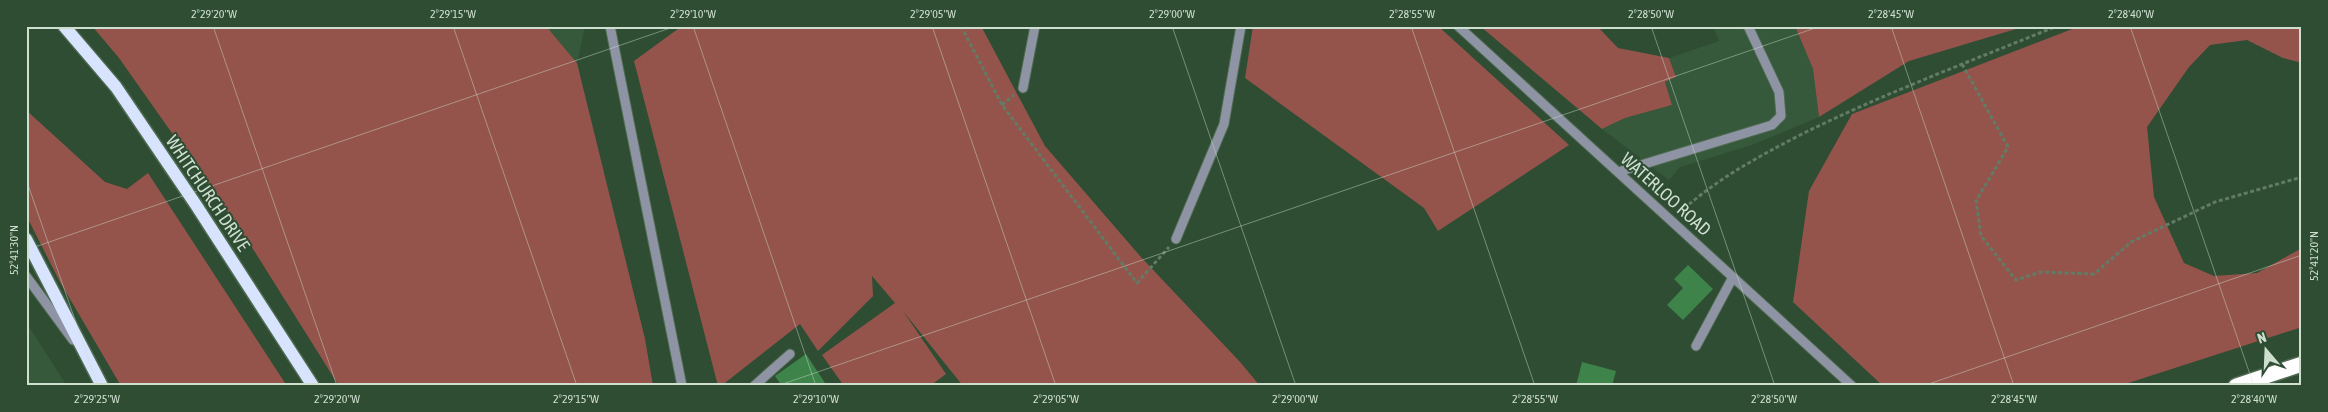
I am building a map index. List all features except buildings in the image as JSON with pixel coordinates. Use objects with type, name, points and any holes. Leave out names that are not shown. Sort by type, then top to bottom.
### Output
[{"type":"highway","points":[[2236,386],[2302,364]]},
{"type":"main road","name":"WHITCHURCH DRIVE","points":[[64,26],[122,95],[196,204],[313,386]]},
{"type":"main road","points":[[26,239],[102,386]]},
{"type":"street","points":[[610,26],[682,386]]},
{"type":"street","points":[[1023,88],[1035,26]]},
{"type":"street","points":[[1176,239],[1224,124],[1242,26]]},
{"type":"street","name":"WATERLOO ROAD","points":[[1458,26],[1852,386]]},
{"type":"street","points":[[1618,172],[1772,126],[1781,116],[1779,92],[1748,26]]},
{"type":"street","points":[[26,276],[90,362]]},
{"type":"street","points":[[1696,346],[1733,276]]},
{"type":"street","points":[[754,386],[790,354]]},
{"type":"path","points":[[961,26],[1002,105],[1137,283],[1176,239]]},
{"type":"path","points":[[1671,220],[1700,194],[1743,164],[1856,107],[2057,26]]},
{"type":"path","points":[[1962,64],[2008,147],[1976,201],[1981,236],[2016,280],[2041,272],[2094,274],[2131,242],[2215,202],[2302,177]]},
{"type":"shaded area","points":[[92,26],[546,26],[577,63],[645,339],[653,386],[339,386],[248,241],[119,58]]},
{"type":"shaded area","points":[[546,26],[585,26],[577,63]]},
{"type":"shaded area","points":[[682,26],[981,26],[1045,146],[1140,256],[1241,363],[1260,386],[963,386],[903,311],[946,374],[930,386],[844,386],[822,355],[895,303],[872,276],[873,296],[818,351],[800,324],[721,386],[718,386],[634,61]]},
{"type":"shaded area","points":[[1253,26],[1438,26],[1569,145],[1438,231],[1424,208],[1245,78]]},
{"type":"shaded area","points":[[1480,26],[1597,26],[1618,48],[1669,58],[1676,77],[1665,82],[1672,105],[1625,118],[1602,129]]},
{"type":"shaded area","points":[[1713,26],[1795,26],[1813,69],[1819,117],[1752,145],[1680,167],[1669,180],[1602,129],[1625,118],[1672,105],[1665,82],[1676,77],[1669,58],[1719,41]]},
{"type":"shaded area","points":[[1795,26],[2026,26],[1909,61],[1819,117],[1813,69]]},
{"type":"shaded area","points":[[2080,26],[2302,26],[2302,63],[2283,58],[2247,40],[2210,45],[2189,67],[2147,127],[2154,197],[2184,263],[2214,276],[2257,273],[2302,248],[2302,327],[2119,386],[1883,386],[1793,302],[1809,191],[1852,114]]},
{"type":"shaded area","points":[[26,110],[105,182],[127,189],[148,173],[287,386],[121,386],[60,282],[26,215]]},
{"type":"shaded area","points":[[26,322],[67,386],[26,386]]}]
